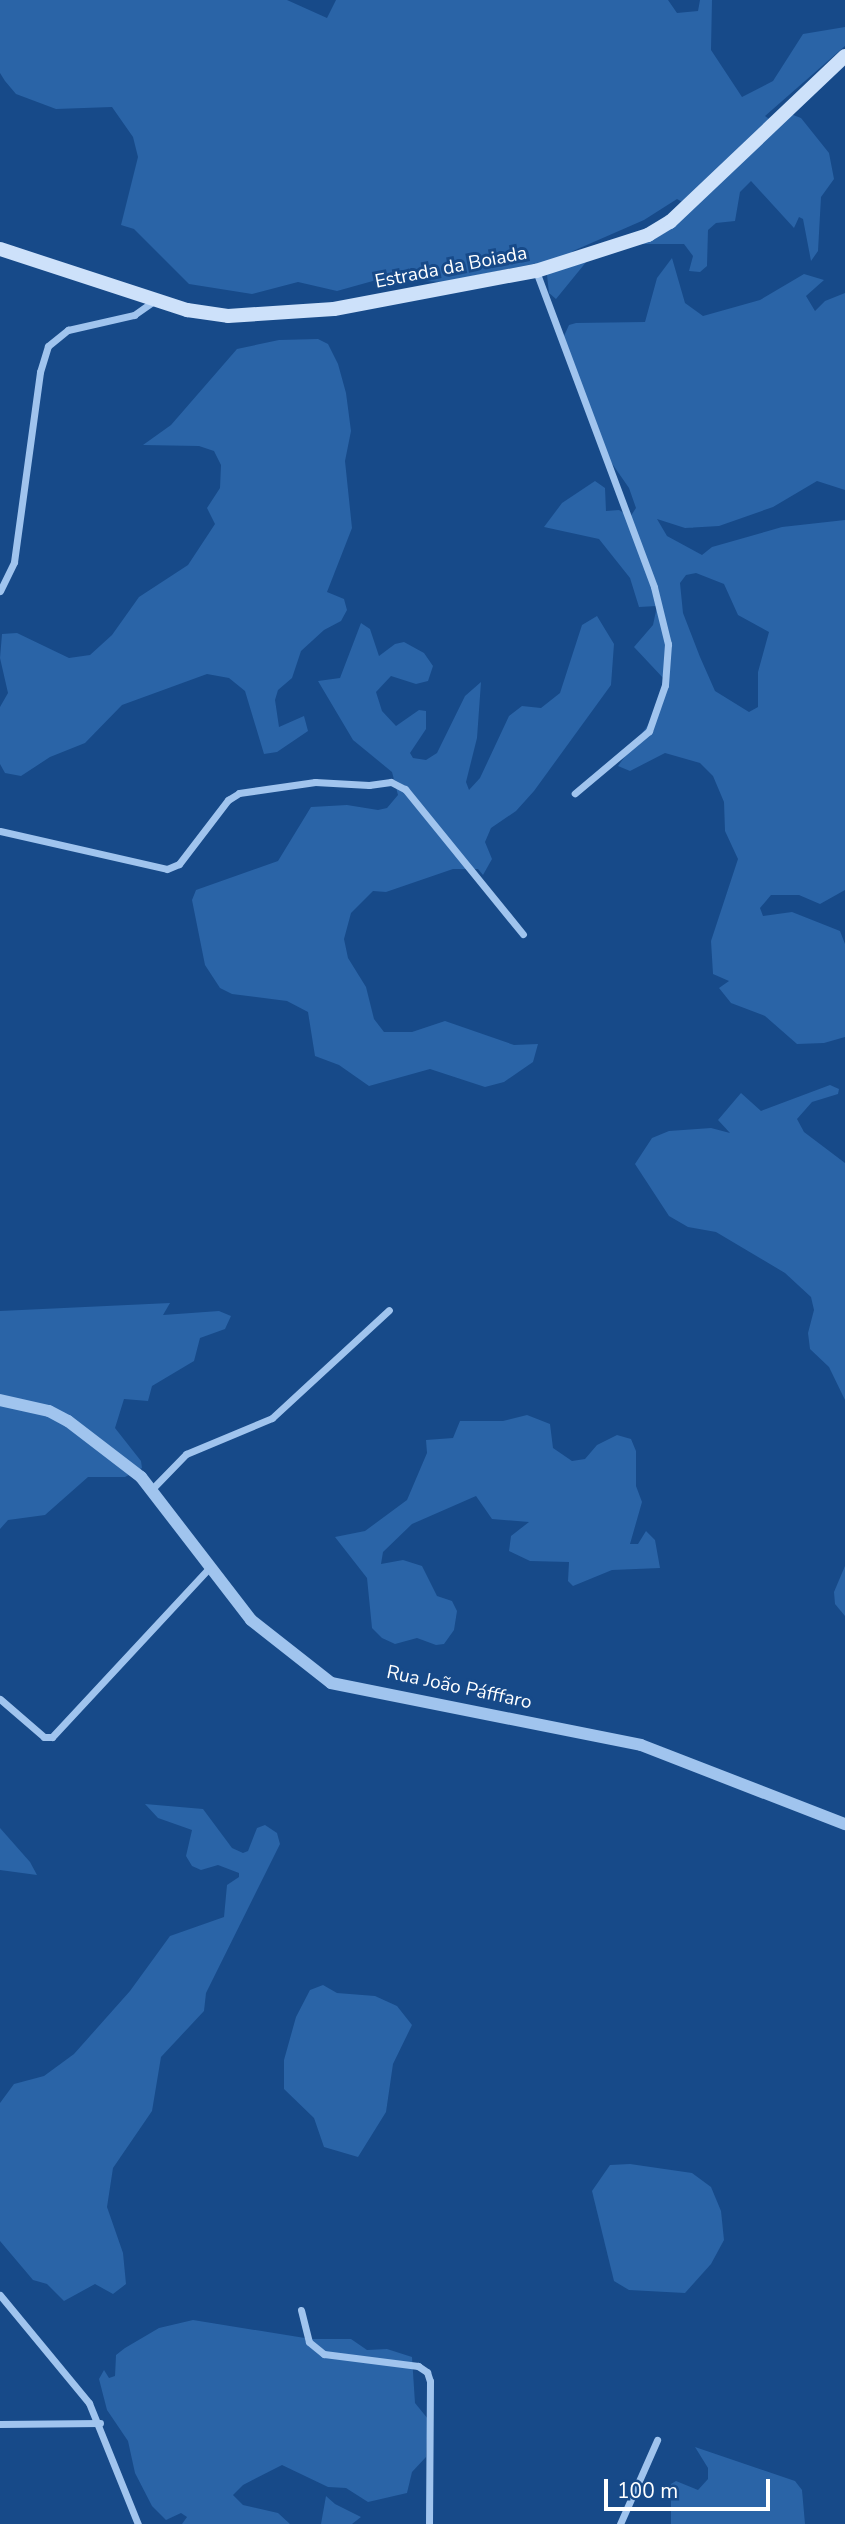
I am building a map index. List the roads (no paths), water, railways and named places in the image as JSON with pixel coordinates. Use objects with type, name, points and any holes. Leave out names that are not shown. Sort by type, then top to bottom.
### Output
[{"type":"main road","name":"Estrada da Boiada","points":[[0,249],[155,300],[228,316],[288,313],[439,292],[536,271],[648,235],[670,222],[845,55]]},
{"type":"street","points":[[536,271],[654,587],[668,644],[665,685],[649,731],[576,793]]},
{"type":"street","points":[[0,591],[14,562],[40,372],[48,346],[68,330],[134,315],[155,300]]},
{"type":"street","points":[[0,831],[167,869],[179,864],[228,800],[239,793],[315,782],[369,785],[391,782],[405,789],[523,934]]},
{"type":"street","points":[[152,1489],[186,1454],[272,1418],[389,1310]]},
{"type":"street","name":"Rua João Páfffaro","points":[[0,1399],[49,1411],[68,1421],[141,1477],[251,1620],[331,1683],[641,1745],[845,1824]]},
{"type":"street","points":[[0,1699],[50,1739],[209,1567]]},
{"type":"street","points":[[0,2295],[69,2375],[100,2423],[138,2524]]},
{"type":"street","points":[[301,2310],[309,2342],[324,2354],[418,2366],[427,2372],[430,2381],[429,2524]]},
{"type":"street","points":[[0,2424],[100,2423]]},
{"type":"street","points":[[620,2524],[657,2441]]}]
